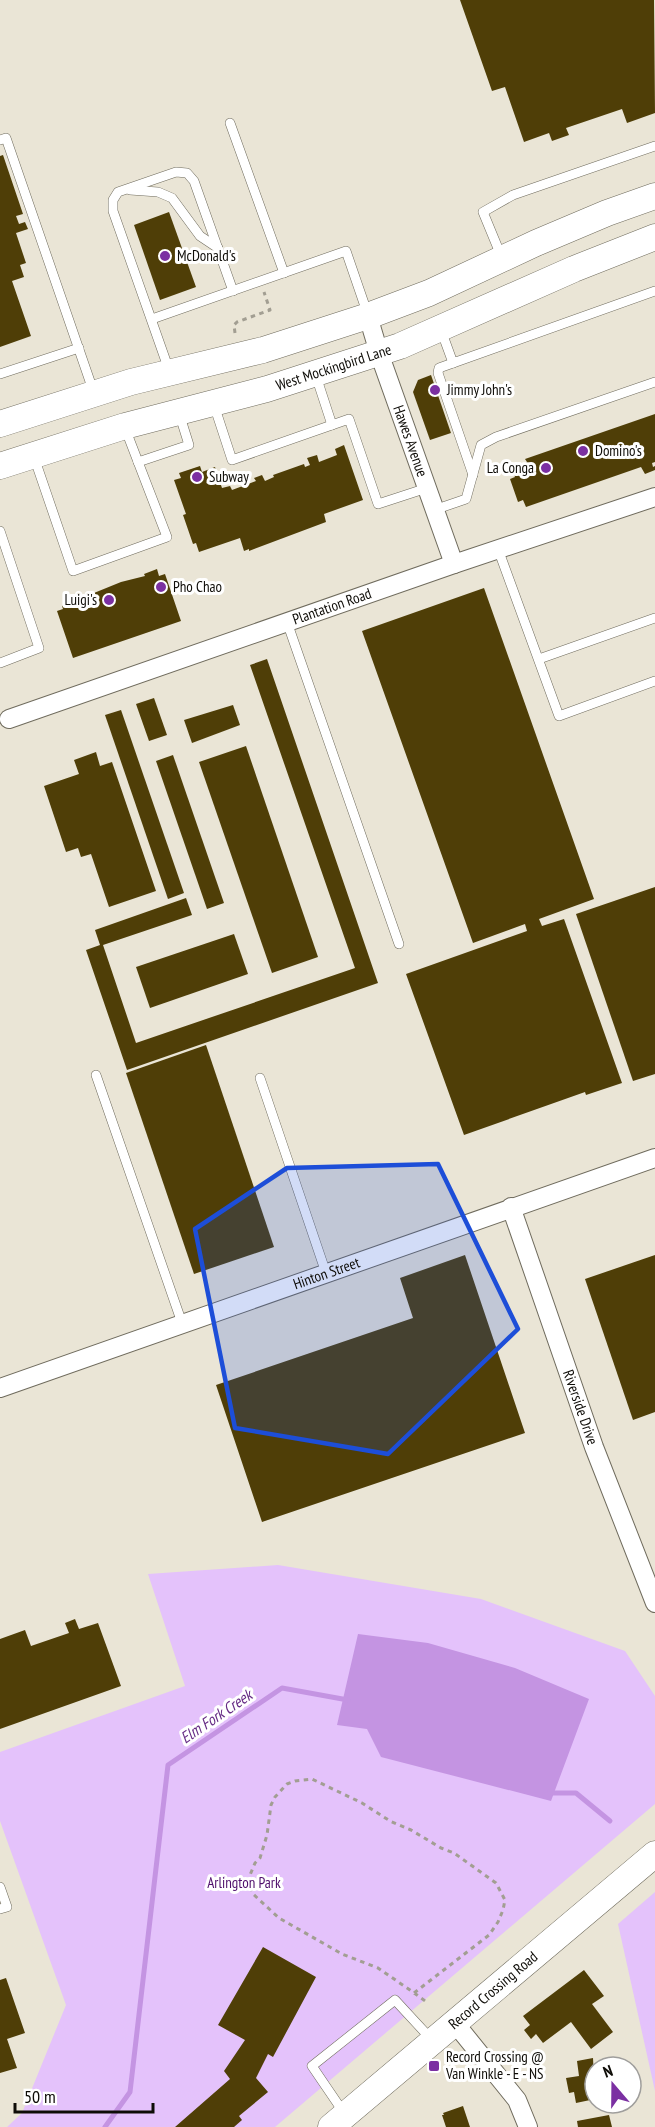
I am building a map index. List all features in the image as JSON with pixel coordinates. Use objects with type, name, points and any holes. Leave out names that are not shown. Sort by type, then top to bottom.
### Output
[{"type":"main road","points":[[0,424],[94,393],[263,350],[368,316],[429,293],[607,213],[655,196]]},
{"type":"main road","name":"West Mockingbird Lane","points":[[0,466],[124,426],[315,374],[379,353],[574,269],[655,237]]},
{"type":"main road","name":"Record Crossing Road","points":[[338,2121],[655,1854]]},
{"type":"street","name":"Hawes Avenue","points":[[368,316],[453,564]]},
{"type":"street","name":"Plantation Road","points":[[5,721],[453,564],[655,497]]},
{"type":"street","name":"Hinton Street","points":[[0,1388],[655,1158]]},
{"type":"street","name":"Riverside Drive","points":[[511,1207],[594,1447],[655,1603]]},
{"type":"street","points":[[454,2022],[517,2100],[528,2127]]},
{"type":"lane","points":[[230,123],[284,273]]},
{"type":"lane","points":[[0,140],[6,138],[94,393]]},
{"type":"lane","points":[[502,259],[483,212],[513,195],[655,146]]},
{"type":"lane","points":[[170,372],[113,211],[113,200],[118,192],[176,172],[187,173],[194,181],[233,291]]},
{"type":"lane","points":[[125,190],[158,192],[172,198],[200,236],[218,248]]},
{"type":"lane","points":[[152,319],[346,251],[368,316]]},
{"type":"lane","points":[[474,477],[438,374],[439,368],[655,291]]},
{"type":"lane","points":[[441,328],[453,363]]},
{"type":"lane","points":[[0,374],[79,348]]},
{"type":"lane","points":[[315,374],[332,424]]},
{"type":"lane","points":[[434,510],[466,499],[474,477],[481,445],[495,437],[655,382]]},
{"type":"lane","points":[[213,403],[232,459],[349,419],[378,504],[427,488]]},
{"type":"lane","points":[[138,462],[189,445],[179,412]]},
{"type":"lane","points":[[33,455],[73,571],[166,537],[124,426]]},
{"type":"lane","points":[[0,531],[39,648],[0,663]]},
{"type":"lane","points":[[498,549],[559,716],[655,681]]},
{"type":"lane","points":[[539,659],[655,618]]},
{"type":"lane","points":[[287,622],[399,944]]},
{"type":"lane","points":[[96,1075],[182,1323]]},
{"type":"lane","points":[[260,1078],[326,1273]]},
{"type":"lane","points":[[0,1887],[7,1907],[0,1909]]},
{"type":"lane","points":[[338,2121],[312,2066],[395,2000],[432,2041]]},
{"type":"path","points":[[235,333],[234,325],[237,322],[270,310],[264,292]]},
{"type":"path","points":[[414,1994],[489,1935],[503,1910],[505,1900],[496,1883],[454,1853],[390,1821],[362,1803],[312,1779],[295,1780],[287,1784],[274,1797],[271,1805],[265,1843],[260,1858],[250,1875],[249,1882],[253,1894],[279,1918],[342,1954],[378,1968],[414,1994],[428,2003]]},
{"type":"highlighted area","points":[[438,1164],[518,1329],[388,1454],[235,1428],[195,1229],[287,1168]]},
{"type":"green space","name":"Arlington Park","points":[[278,1565],[481,1599],[625,1651],[655,1696],[655,1804],[275,2127],[7,2127],[22,2113],[66,2005],[0,1821],[0,1752],[185,1686],[148,1574]]},
{"type":"green space","points":[[655,1892],[655,2091],[618,1924]]},
{"type":"shaded area","points":[[358,1634],[428,1643],[515,1668],[589,1699],[551,1801],[381,1757],[367,1729],[337,1725]]},
{"type":"building","points":[[460,0],[654,0],[655,113],[627,123],[622,109],[566,128],[569,135],[552,141],[549,133],[524,142],[505,87],[492,91]]},
{"type":"building","points":[[3,155],[23,214],[16,216],[19,224],[25,222],[28,229],[16,233],[26,263],[20,265],[24,277],[12,281],[31,336],[0,347],[0,156]]},
{"type":"building","name":"McDonald's","points":[[169,212],[196,287],[160,300],[134,225]]},
{"type":"building","points":[[431,375],[451,433],[430,440],[413,392],[418,380]]},
{"type":"building","points":[[655,414],[655,462],[652,463],[655,470],[645,474],[641,467],[526,507],[523,500],[518,502],[510,479],[515,477],[511,467],[527,462],[525,459]]},
{"type":"building","points":[[344,445],[363,500],[324,514],[326,522],[249,551],[249,549],[244,551],[240,538],[199,552],[196,543],[193,544],[183,515],[186,514],[174,480],[181,478],[179,473],[200,466],[202,472],[215,467],[222,488],[230,486],[232,490],[256,481],[254,478],[262,475],[265,481],[274,477],[273,475],[304,464],[305,467],[310,465],[307,458],[317,455],[319,462],[337,455],[335,449]]},
{"type":"building","points":[[157,569],[159,576],[165,574],[181,621],[73,658],[57,611],[63,609],[62,606],[121,582],[145,576],[144,574]]},
{"type":"building","points":[[484,588],[594,899],[539,919],[542,926],[564,919],[622,1083],[586,1095],[585,1092],[464,1135],[406,974],[527,931],[525,924],[473,943],[362,631]]},
{"type":"building","points":[[267,659],[378,983],[127,1070],[86,950],[100,945],[95,930],[186,898],[192,915],[103,945],[136,1043],[355,968],[250,665]]},
{"type":"building","points":[[154,698],[167,735],[149,741],[136,704]]},
{"type":"building","points":[[233,705],[240,725],[192,743],[184,720]]},
{"type":"building","points":[[121,710],[184,893],[168,899],[105,715]]},
{"type":"building","points":[[246,746],[318,957],[272,973],[199,762]]},
{"type":"building","points":[[96,752],[100,766],[112,762],[156,891],[109,907],[91,854],[81,857],[78,848],[66,852],[44,786],[79,774],[74,760]]},
{"type":"building","points":[[173,755],[224,903],[207,909],[156,761]]},
{"type":"building","points":[[655,887],[655,1074],[633,1081],[576,914]]},
{"type":"building","points":[[234,934],[248,974],[150,1008],[136,967]]},
{"type":"building","points":[[206,1045],[274,1247],[194,1274],[126,1073]]},
{"type":"building","points":[[465,1255],[525,1433],[262,1522],[216,1385],[413,1318],[400,1278]]},
{"type":"building","points":[[655,1255],[655,1412],[633,1420],[585,1279]]},
{"type":"building","points":[[75,1619],[79,1629],[98,1623],[121,1686],[0,1729],[0,1639],[25,1630],[31,1646],[69,1633],[65,1623]]},
{"type":"building","points":[[263,1947],[316,1977],[273,2057],[268,2054],[256,2078],[268,2092],[239,2116],[242,2120],[234,2127],[175,2127],[230,2079],[224,2071],[245,2040],[218,2025]]},
{"type":"building","points":[[584,1970],[604,1996],[592,2004],[613,2032],[591,2049],[571,2022],[543,2043],[536,2034],[531,2039],[524,2030],[530,2025],[523,2016]]},
{"type":"building","points":[[6,1978],[25,2033],[7,2039],[17,2068],[0,2073],[0,1980]]},
{"type":"building","points":[[583,2060],[583,2102],[576,2103],[574,2092],[569,2093],[566,2078],[579,2076],[577,2061]]},
{"type":"building","points":[[463,2106],[470,2127],[446,2127],[443,2113]]},
{"type":"building","points":[[609,2115],[612,2127],[578,2127],[577,2121]]},
{"type":"waterway","name":"Elm Fork Creek","points":[[105,2127],[130,2092],[168,1765],[282,1688],[348,1700]]},
{"type":"waterway","name":"Elm Fork Creek","points":[[549,1793],[576,1793],[610,1821]]},
{"type":"place","name":"McDonald's","points":[[165,256]]},
{"type":"place","name":"Jimmy John's","points":[[435,390]]},
{"type":"place","name":"Domino's","points":[[583,451]]},
{"type":"place","name":"La Conga","points":[[546,468]]},
{"type":"place","name":"Subway","points":[[197,477]]},
{"type":"place","name":"Pho Chao","points":[[161,587]]},
{"type":"place","name":"Luigi's","points":[[109,600]]},
{"type":"place","name":"Record Crossing @ Van Winkle - E - NS","points":[[434,2066]]}]
